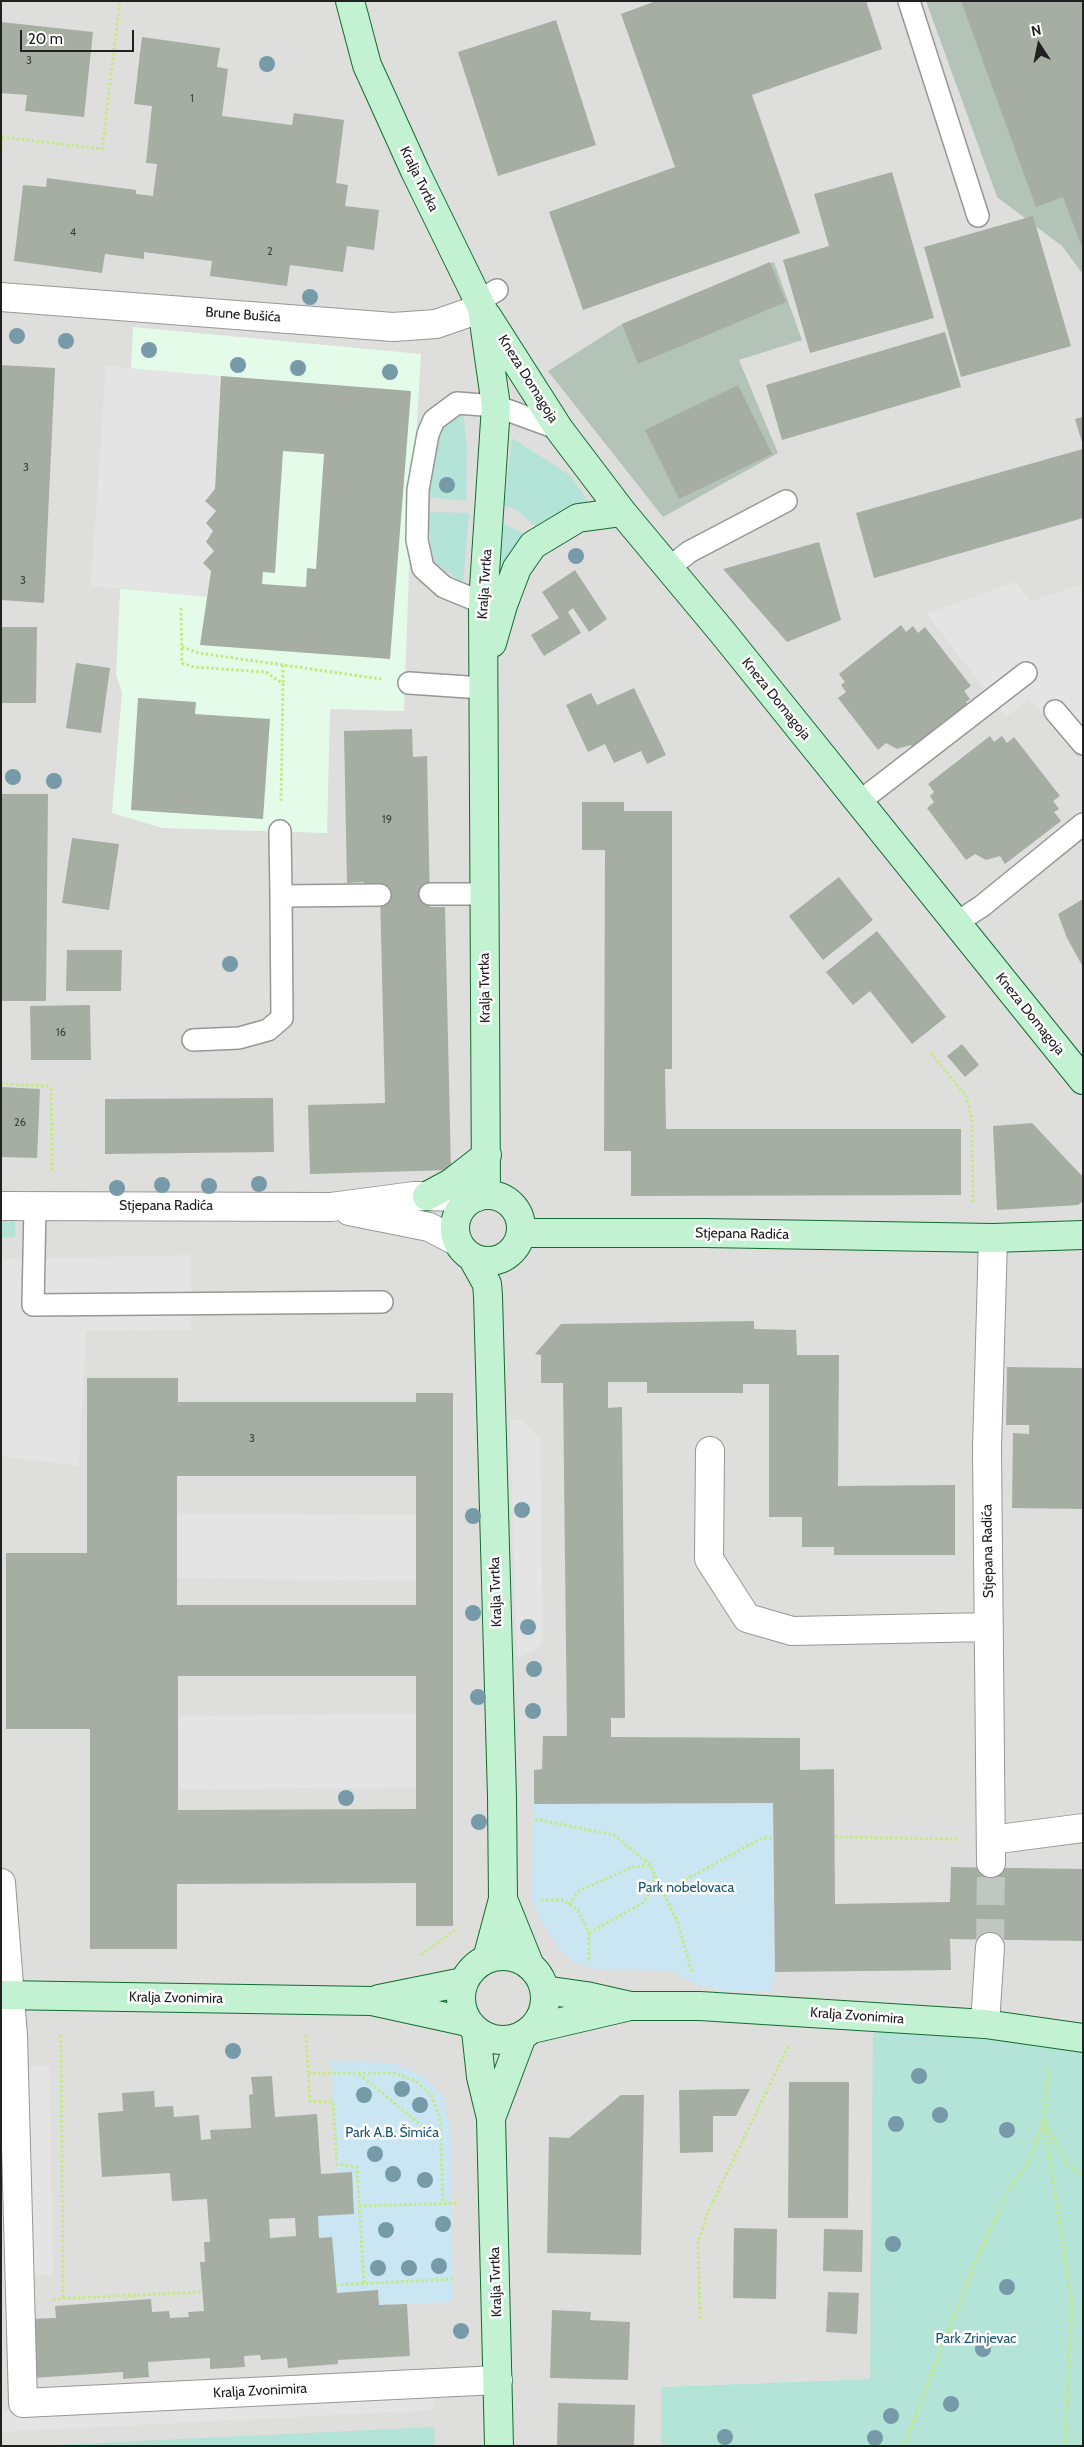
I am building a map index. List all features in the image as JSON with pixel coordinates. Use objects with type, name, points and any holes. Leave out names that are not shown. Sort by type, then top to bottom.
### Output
[{"type":"street","name":"Kralja Tvrtka","points":[[350,1],[367,65],[415,171],[486,300],[496,406],[483,603],[482,685],[487,1155],[482,1196]]},
{"type":"street","name":"Brune Bušića","points":[[1,297],[394,327],[436,324],[486,300]]},
{"type":"street","name":"Kneza Domagoja","points":[[486,300],[559,429],[622,512],[1083,1080]]},
{"type":"street","points":[[482,685],[503,605],[517,568],[532,544],[578,518],[622,512]]},
{"type":"street","points":[[427,1196],[451,1183],[487,1155]]},
{"type":"street","points":[[465,1250],[481,1261],[502,1258],[511,1252],[521,1233],[521,1222],[516,1211],[508,1202],[498,1196],[482,1196],[467,1202],[456,1221],[455,1232],[465,1250],[487,1284],[502,1258]]},
{"type":"street","name":"Stjepana Radića","points":[[1,1206],[331,1207],[398,1198],[482,1196]]},
{"type":"street","name":"Stjepana Radića","points":[[331,1207],[429,1227],[465,1250]]},
{"type":"street","name":"Stjepana Radića","points":[[521,1233],[706,1233],[984,1238],[1075,1232]]},
{"type":"street","name":"Stjepana Radića","points":[[984,1238],[991,1851]]},
{"type":"street","name":"Kralja Tvrtka","points":[[487,1284],[503,1899],[487,1959]]},
{"type":"street","points":[[710,1451],[709,1559],[747,1618],[792,1631],[989,1627]]},
{"type":"street","points":[[991,1851],[1083,1828]]},
{"type":"street","name":"Kralja Zvonimira","points":[[1,1883],[20,2300],[12,2403],[498,2380]]},
{"type":"street","name":"Kralja Tvrtka","points":[[503,1899],[530,1966]]},
{"type":"street","points":[[985,2024],[990,1946]]},
{"type":"street","points":[[509,1957],[530,1966],[539,1977],[544,1990],[543,2012],[527,2033],[503,2041],[493,2039],[472,2027],[461,2007],[464,1982],[473,1968],[487,1959],[509,1957]]},
{"type":"street","name":"Kralja Zvonimira","points":[[6,1995],[372,2001],[464,1982]]},
{"type":"street","name":"Kralja Zvonimira","points":[[544,1990],[586,1996],[630,2006],[700,2006],[985,2024],[1083,2038]]},
{"type":"street","name":"Kralja Zvonimira","points":[[372,2001],[472,2027]]},
{"type":"street","name":"Kralja Zvonimira","points":[[527,2033],[630,2006]]},
{"type":"street","name":"Kralja Tvrtka","points":[[472,2027],[491,2118],[499,2446]]},
{"type":"street","name":"Kralja Tvrtka","points":[[491,2118],[527,2033]]},
{"type":"lane","points":[[909,1],[978,216]]},
{"type":"lane","points":[[483,603],[444,587],[423,568],[417,540],[418,490],[428,434],[434,420],[457,403],[496,406],[559,429]]},
{"type":"lane","points":[[669,568],[689,552],[786,501]]},
{"type":"lane","points":[[859,802],[1026,673]]},
{"type":"lane","points":[[409,683],[482,685]]},
{"type":"lane","points":[[1056,711],[1083,744]]},
{"type":"lane","points":[[956,923],[982,906],[1083,824]]},
{"type":"lane","points":[[193,1040],[239,1038],[268,1030],[282,1018],[280,831]]},
{"type":"lane","points":[[430,894],[484,894]]},
{"type":"lane","points":[[281,896],[380,895]]},
{"type":"lane","points":[[35,1206],[33,1305],[382,1302]]},
{"type":"path","points":[[1,152],[2,137],[102,149],[120,1]]},
{"type":"path","points":[[181,608],[182,663],[194,667],[266,672],[283,684]]},
{"type":"path","points":[[182,647],[200,653],[409,683]]},
{"type":"path","points":[[280,831],[283,665]]},
{"type":"path","points":[[931,1052],[966,1096],[972,1120],[984,1238]]},
{"type":"path","points":[[1,1084],[48,1086],[51,1090],[52,1178]]},
{"type":"path","points":[[527,1818],[614,1835],[650,1865],[678,1922],[700,2006]]},
{"type":"path","points":[[835,1837],[991,1851]]},
{"type":"path","points":[[663,1892],[762,1838],[773,1838]]},
{"type":"path","points":[[569,1904],[580,1890],[633,1867],[650,1865]]},
{"type":"path","points":[[589,1933],[644,1902],[654,1886],[654,1874]]},
{"type":"path","points":[[532,1900],[563,1900],[578,1910],[589,1933],[589,1966]]},
{"type":"path","points":[[304,2000],[310,2101],[333,2102],[337,2164],[357,2167],[364,2284]]},
{"type":"path","points":[[700,2319],[698,2243],[708,2212],[773,2076],[808,2012]]},
{"type":"path","points":[[1051,2033],[1044,2121],[1072,2303],[1065,2446]]},
{"type":"path","points":[[61,2035],[63,2299]]},
{"type":"path","points":[[308,2073],[394,2074],[416,2081],[432,2096],[440,2120],[443,2203]]},
{"type":"path","points":[[359,2073],[440,2141]]},
{"type":"path","points":[[1044,2121],[1066,2163],[1083,2176]]},
{"type":"path","points":[[904,2446],[975,2263],[1010,2188],[1029,2161],[1044,2121]]},
{"type":"path","points":[[359,2206],[494,2203]]},
{"type":"path","points":[[336,2285],[453,2278]]},
{"type":"path","points":[[20,2300],[203,2292]]},
{"type":"shaded area","points":[[1,1],[1083,1],[1083,2046],[874,2017],[870,2379],[661,2387],[661,2446],[1,2446]]},
{"type":"shaded area","points":[[926,1],[1083,1],[1083,274],[1062,246],[997,197]]},
{"type":"shaded area","points":[[774,262],[802,340],[739,360],[778,453],[663,517],[548,371],[622,324]]},
{"type":"shaded area","points":[[133,327],[421,354],[410,541],[404,711],[330,709],[327,833],[162,828],[112,813],[122,692],[116,675]]},
{"type":"shaded area","points":[[106,366],[221,376],[215,489],[205,501],[216,511],[206,523],[213,531],[206,542],[214,551],[203,563],[211,571],[207,597],[91,586]]},
{"type":"shaded area","points":[[1015,582],[1031,601],[1083,584],[1083,760],[1041,711],[1028,700],[1006,717],[927,614]]},
{"type":"shaded area","points":[[191,1255],[191,1330],[86,1331],[79,1466],[1,1456],[1,1259]]},
{"type":"shaded area","points":[[510,1420],[521,1420],[540,1439],[543,1640],[535,1650],[517,1658]]},
{"type":"shaded area","points":[[177,1513],[416,1515],[416,1581],[177,1578]]},
{"type":"shaded area","points":[[416,1713],[416,1787],[179,1790],[178,1716]]},
{"type":"shaded area","points":[[29,2066],[49,2066],[53,2275],[33,2275]]},
{"type":"shaded area","points":[[433,2390],[434,2410],[1,2432],[1,2412]]},
{"type":"green space","points":[[463,412],[467,447],[466,501],[429,497],[435,436],[457,413]]},
{"type":"green space","points":[[512,438],[571,476],[590,505],[539,530],[516,509],[504,506]]},
{"type":"green space","points":[[427,512],[469,513],[463,583],[433,561]]},
{"type":"green space","points":[[500,522],[531,537],[498,584]]},
{"type":"green space","points":[[1,1219],[15,1219],[15,1237],[1,1237]]},
{"type":"green space","name":"Park nobelovaca","points":[[773,1803],[775,1972],[771,1991],[726,1991],[694,1983],[672,1971],[597,1969],[576,1964],[559,1948],[541,1920],[532,1900],[534,1804]]},
{"type":"green space","name":"Park Zrinjevac","points":[[873,2017],[1083,2046],[1083,2446],[661,2446],[661,2387],[870,2379]]},
{"type":"green space","name":"Park A.B. Šimića","points":[[332,2061],[393,2063],[423,2076],[443,2097],[451,2135],[453,2302],[379,2305],[378,2290],[337,2293],[332,2237],[319,2238],[318,2216],[354,2213],[352,2172],[337,2173]]},
{"type":"green space","points":[[434,2427],[435,2446],[34,2446]]},
{"type":"building","points":[[656,1],[866,1],[882,49],[752,95],[800,233],[583,310],[549,212],[675,167],[621,14]]},
{"type":"building","points":[[961,1],[1083,1],[1083,250],[1063,197],[1036,207]]},
{"type":"building","points":[[556,20],[596,145],[498,176],[458,52]]},
{"type":"building","points":[[1,22],[93,32],[84,117],[25,111],[27,95],[1,93]]},
{"type":"building","points":[[142,37],[220,48],[217,67],[228,69],[222,116],[292,125],[294,113],[344,120],[336,183],[348,185],[345,206],[379,210],[374,250],[347,246],[343,272],[290,265],[287,286],[210,276],[212,261],[144,252],[144,259],[105,254],[102,273],[14,261],[23,185],[46,187],[47,178],[136,190],[136,194],[153,196],[157,164],[146,163],[152,106],[134,104]]},
{"type":"building","points":[[892,172],[934,318],[810,353],[783,260],[829,246],[814,194]]},
{"type":"building","points":[[1033,216],[1071,346],[961,377],[924,247]]},
{"type":"building","points":[[770,262],[786,302],[638,364],[622,324]]},
{"type":"building","points":[[945,332],[961,387],[782,440],[766,385]]},
{"type":"building","points":[[1,365],[55,368],[44,603],[1,600]]},
{"type":"building","points":[[221,376],[411,391],[390,659],[200,645],[211,571],[203,563],[214,551],[206,542],[213,531],[206,523],[216,511],[205,501],[215,489]],"holes":[[[283,451],[324,454],[316,569],[307,568],[306,587],[262,584],[263,572],[275,573]]]},
{"type":"building","points":[[738,385],[772,454],[679,499],[645,430]]},
{"type":"building","points":[[1083,417],[1083,442],[1082,442],[1075,419]]},
{"type":"building","points":[[1083,449],[1083,518],[874,578],[856,513]]},
{"type":"building","points":[[819,542],[841,620],[787,642],[723,569]]},
{"type":"building","points":[[575,570],[607,619],[589,632],[573,608],[568,612],[581,633],[544,656],[531,635],[559,618],[542,592]]},
{"type":"building","points":[[901,625],[906,632],[913,626],[918,633],[925,627],[971,686],[964,691],[970,699],[966,702],[972,711],[917,754],[911,745],[897,749],[886,743],[878,750],[838,698],[846,692],[841,685],[845,682],[839,674]]},
{"type":"building","points":[[1,627],[37,627],[36,703],[1,703]]},
{"type":"building","points":[[76,663],[110,668],[101,733],[66,728]]},
{"type":"building","points":[[634,688],[666,755],[647,764],[641,751],[614,763],[605,744],[588,752],[566,705],[591,693],[597,705]]},
{"type":"building","points":[[138,698],[196,702],[195,714],[270,719],[263,819],[131,810]]},
{"type":"building","points":[[412,729],[413,757],[427,756],[430,907],[445,907],[451,1170],[310,1174],[308,1105],[385,1103],[380,891],[365,891],[364,882],[347,883],[344,731]]},
{"type":"building","points":[[990,736],[994,742],[1002,736],[1007,743],[1014,737],[1060,796],[1053,801],[1059,809],[1054,812],[1061,821],[1005,864],[1000,856],[986,860],[975,854],[966,860],[927,808],[934,802],[930,796],[934,792],[928,784]]},
{"type":"building","points":[[1,794],[48,794],[46,1001],[1,1001]]},
{"type":"building","points":[[582,802],[624,802],[624,811],[672,811],[672,1069],[665,1069],[666,1129],[961,1129],[961,1195],[631,1196],[631,1151],[604,1151],[605,850],[582,850]]},
{"type":"building","points":[[72,838],[119,844],[109,910],[62,903]]},
{"type":"building","points":[[839,877],[873,920],[823,960],[789,916]]},
{"type":"building","points":[[1083,899],[1083,967],[1067,938],[1058,914]]},
{"type":"building","points":[[877,931],[946,1017],[912,1044],[870,991],[853,1005],[826,972]]},
{"type":"building","points":[[67,950],[122,950],[121,991],[66,991]]},
{"type":"building","points":[[90,1005],[91,1060],[31,1060],[30,1006]]},
{"type":"building","points":[[962,1044],[979,1065],[965,1077],[947,1056]]},
{"type":"building","points":[[1,1087],[40,1089],[37,1158],[1,1157]]},
{"type":"building","points":[[273,1098],[274,1152],[105,1154],[105,1099]]},
{"type":"building","points":[[1032,1123],[1083,1177],[1083,1201],[1078,1205],[997,1210],[993,1126]]},
{"type":"building","points":[[754,1321],[754,1329],[796,1330],[797,1355],[839,1355],[838,1486],[955,1485],[955,1555],[834,1555],[834,1547],[802,1547],[802,1517],[769,1517],[769,1384],[743,1384],[743,1393],[647,1393],[647,1382],[608,1382],[608,1408],[622,1407],[625,1718],[611,1718],[611,1737],[800,1738],[800,1770],[834,1769],[835,1904],[950,1902],[951,1867],[1083,1869],[1083,1941],[950,1939],[951,1970],[775,1972],[773,1803],[534,1804],[534,1770],[542,1769],[543,1736],[567,1736],[563,1383],[541,1383],[541,1355],[535,1354],[561,1324]]},
{"type":"building","points":[[1007,1367],[1083,1368],[1083,1509],[1012,1508],[1013,1433],[1029,1434],[1029,1425],[1006,1425]]},
{"type":"building","points":[[87,1378],[178,1378],[178,1402],[416,1402],[416,1393],[453,1393],[453,1926],[416,1926],[416,1883],[177,1884],[177,1949],[90,1949],[90,1729],[6,1729],[6,1553],[87,1553]],"holes":[[[177,1476],[416,1476],[416,1605],[177,1605]],[[178,1676],[416,1676],[416,1809],[178,1810]]]},
{"type":"building","points":[[272,2076],[275,2117],[317,2114],[321,2174],[352,2172],[354,2214],[318,2216],[319,2238],[332,2237],[337,2293],[378,2290],[379,2305],[407,2304],[410,2356],[338,2360],[338,2364],[288,2368],[287,2358],[261,2360],[260,2355],[244,2356],[245,2367],[210,2369],[210,2358],[148,2362],[149,2377],[123,2379],[123,2372],[33,2378],[29,2319],[56,2318],[55,2306],[151,2299],[152,2312],[169,2311],[170,2318],[189,2317],[188,2312],[204,2311],[200,2262],[205,2262],[204,2242],[210,2242],[207,2199],[172,2201],[170,2173],[102,2177],[98,2113],[123,2111],[122,2093],[154,2091],[155,2107],[173,2106],[174,2117],[199,2115],[201,2140],[211,2139],[210,2130],[251,2128],[249,2095],[253,2094],[251,2077]],"holes":[[[295,2218],[296,2236],[270,2238],[269,2219]]]},
{"type":"building","points":[[789,2082],[849,2082],[848,2218],[788,2218]]},
{"type":"building","points":[[750,2089],[736,2116],[713,2116],[713,2152],[680,2153],[679,2090]]},
{"type":"building","points":[[621,2095],[644,2095],[641,2255],[547,2253],[549,2137],[569,2138]]},
{"type":"building","points":[[734,2228],[777,2229],[776,2299],[733,2298]]},
{"type":"building","points":[[824,2229],[863,2230],[862,2272],[823,2271]]},
{"type":"building","points":[[828,2292],[859,2293],[857,2334],[826,2332]]},
{"type":"building","points":[[552,2310],[591,2312],[590,2320],[630,2322],[628,2380],[550,2378]]},
{"type":"building","points":[[558,2403],[635,2405],[634,2446],[557,2446]]},
{"type":"tunnel","points":[[990,1947],[991,1863]]}]
